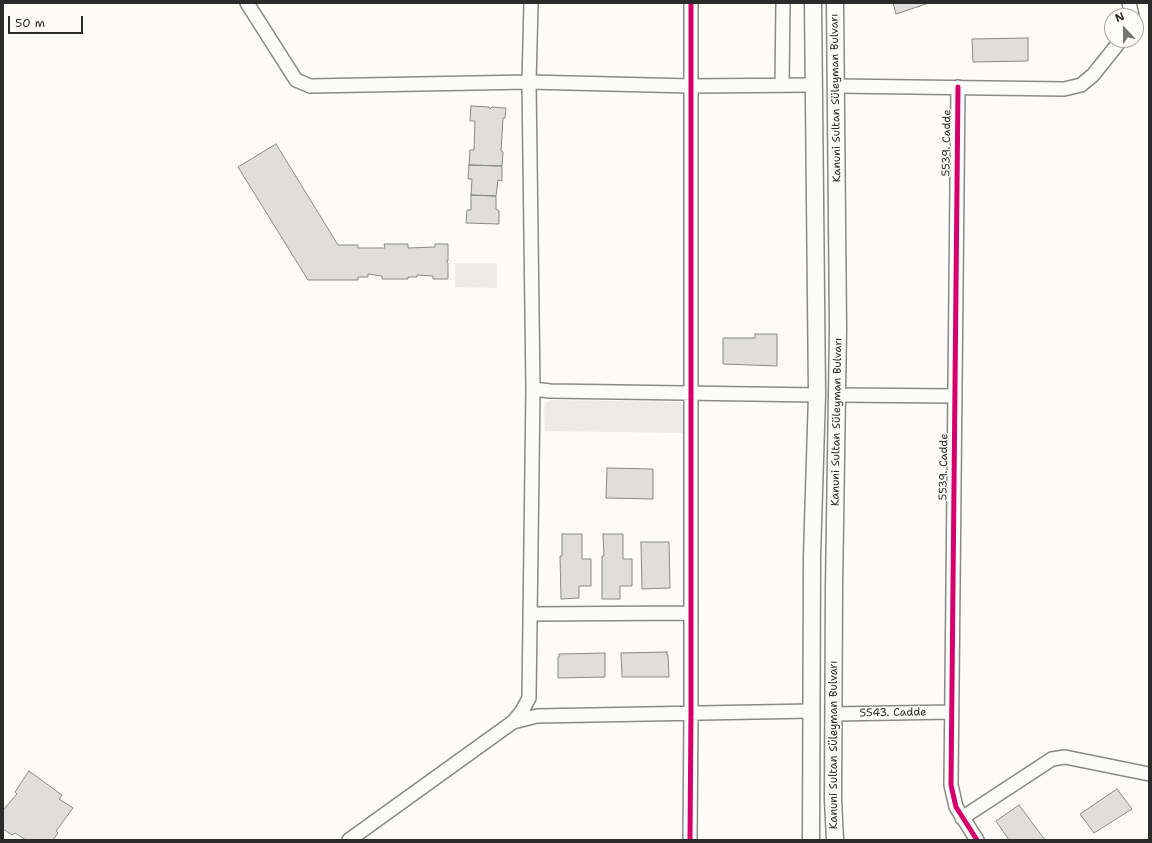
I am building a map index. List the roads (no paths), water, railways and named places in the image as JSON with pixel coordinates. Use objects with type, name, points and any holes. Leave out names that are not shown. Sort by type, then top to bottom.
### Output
[{"type":"main road","name":"Kanuni Sultan Süleyman Bulvarı","points":[[811,840],[812,556],[817,395],[813,3]]},
{"type":"main road","name":"Kanuni Sultan Süleyman Bulvarı","points":[[835,3],[838,395],[834,557],[833,800],[835,840]]},
{"type":"street","points":[[247,3],[296,80],[310,86],[530,82],[691,86],[813,85]]},
{"type":"street","points":[[349,840],[513,722],[522,711],[528,698],[533,389],[530,82],[531,3]]},
{"type":"street","points":[[690,840],[691,3]]},
{"type":"street","points":[[782,85],[783,3]]},
{"type":"street","points":[[836,86],[1064,89],[1081,85],[1093,75],[1115,48]]},
{"type":"street","name":"5539. Cadde","points":[[958,87],[951,786],[953,797],[962,818],[977,840]]},
{"type":"street","points":[[533,389],[550,391],[817,395]]},
{"type":"street","points":[[838,395],[955,396]]},
{"type":"street","points":[[530,614],[691,613]]},
{"type":"street","points":[[513,722],[537,716],[811,711]]},
{"type":"street","name":"5543. Cadde","points":[[834,714],[952,712]]},
{"type":"street","points":[[962,818],[1052,759],[1065,757],[1149,774]]}]
